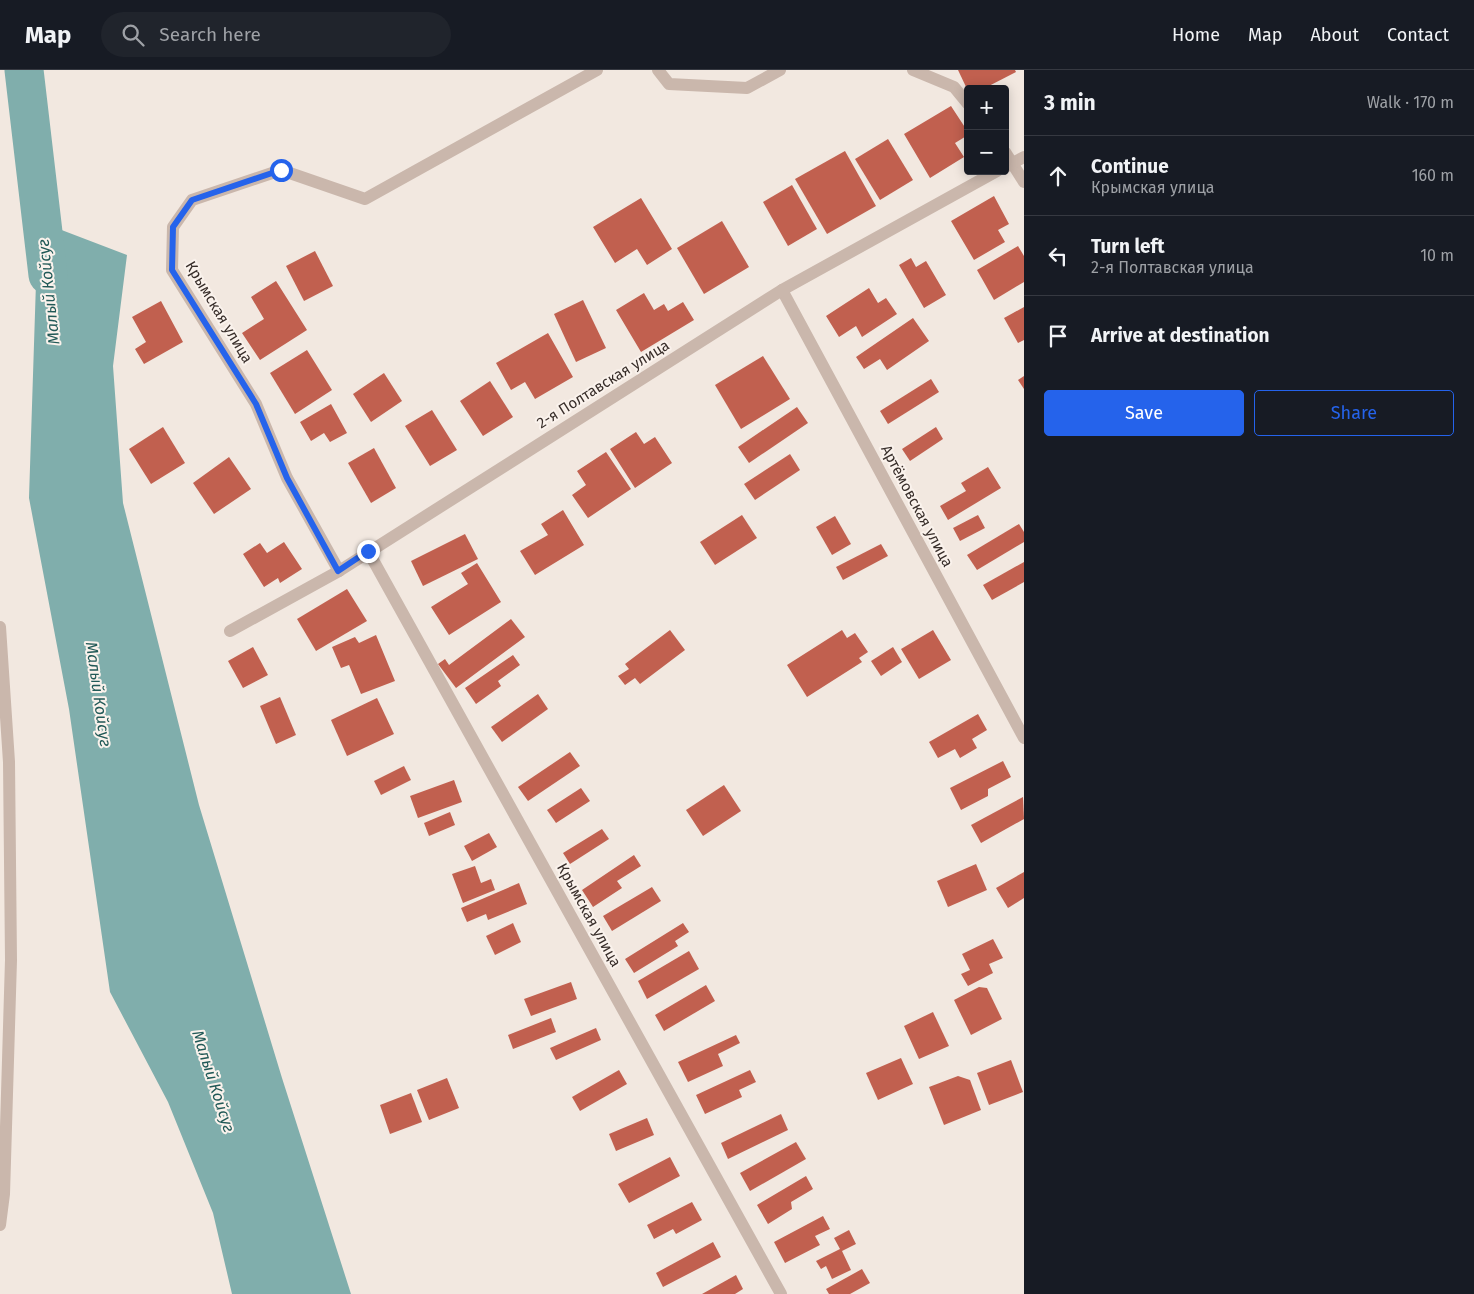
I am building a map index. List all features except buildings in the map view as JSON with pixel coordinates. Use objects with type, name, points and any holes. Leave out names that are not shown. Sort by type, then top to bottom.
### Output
[{"type":"street","name":"Крымская улица","points":[[338,571],[287,478],[256,404],[172,270],[173,227],[192,200],[281,170],[365,199],[597,70]]},
{"type":"street","points":[[658,70],[669,84],[747,88],[780,70]]},
{"type":"street","points":[[914,70],[954,86],[964,99]]},
{"type":"street","points":[[1012,160],[1024,182]]},
{"type":"street","name":"2-я Полтавская улица","points":[[230,631],[338,571],[782,290],[990,175]]},
{"type":"street","name":"Артёмовская улица","points":[[782,290],[1024,738]]},
{"type":"street","name":"Крымская улица","points":[[368,551],[781,1294]]},
{"type":"street","points":[[0,627],[9,762],[11,960],[4,1194],[0,1225]]},
{"type":"water","points":[[38,221],[127,255],[113,366],[123,503],[199,805],[282,1078],[351,1294],[232,1294],[213,1213],[168,1102],[110,992],[69,709],[29,498]]},
{"type":"waterway","name":"Малый Койсуг","points":[[24,70],[48,275]]},
{"type":"route","points":[[281,170],[192,200],[173,227],[172,270],[256,404],[287,478],[338,571],[368,551]]}]
